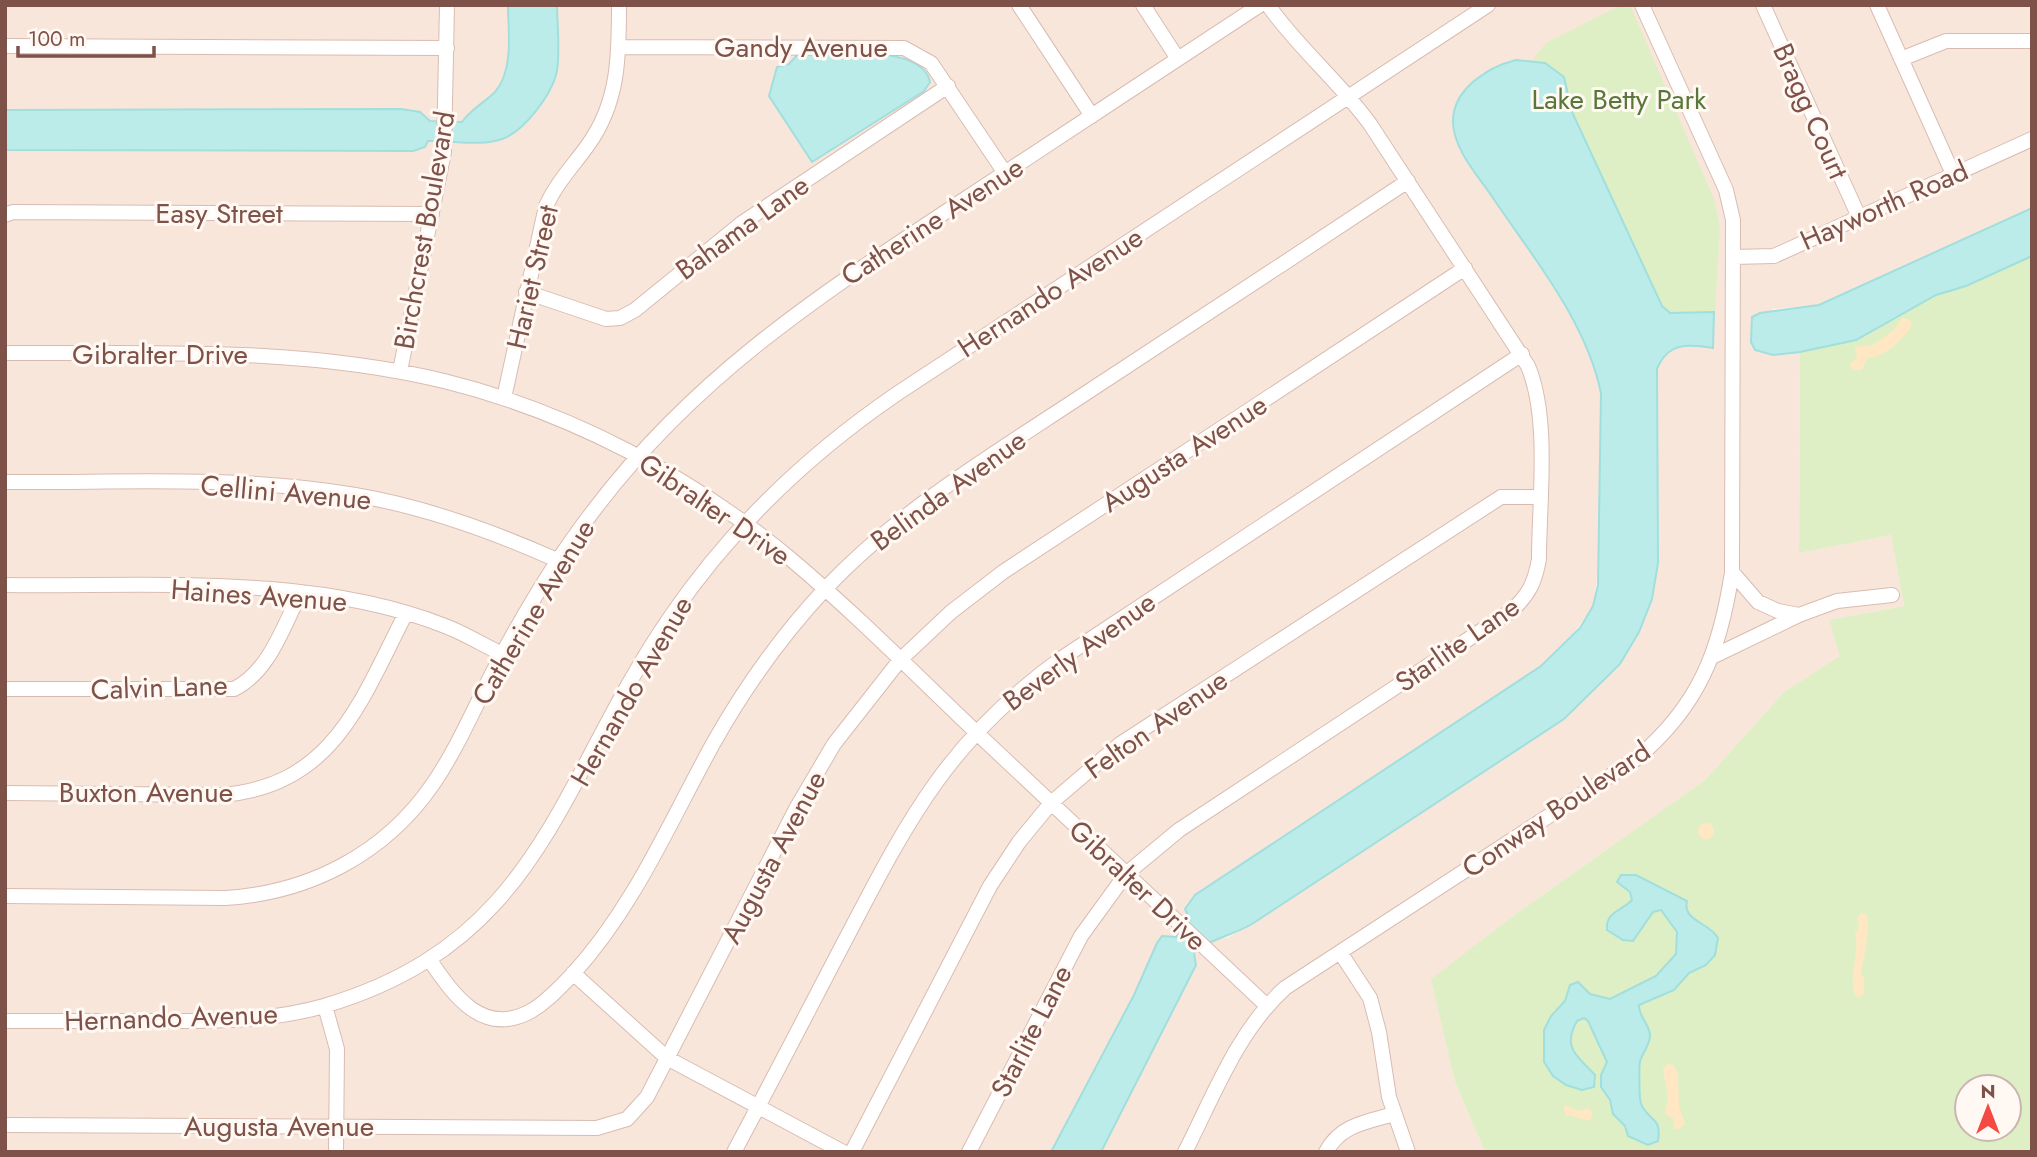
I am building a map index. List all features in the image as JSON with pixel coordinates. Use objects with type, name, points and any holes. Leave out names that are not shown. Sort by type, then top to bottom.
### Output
[{"type":"street","name":"Birchcrest Boulevard","points":[[400,371],[444,152],[447,111],[447,5]]},
{"type":"street","name":"Hariet Street","points":[[505,398],[546,206],[559,180],[589,144],[604,117],[616,81],[619,5]]},
{"type":"street","points":[[1019,5],[1092,116]]},
{"type":"street","points":[[1143,5],[1178,59]]},
{"type":"street","name":"Catherine Avenue","points":[[5,896],[234,898],[288,889],[334,871],[380,842],[418,804],[446,763],[502,654],[557,560],[637,456],[711,382],[775,328],[1260,5]]},
{"type":"street","name":"Starlite Lane","points":[[969,1152],[1081,936],[1126,874],[1179,830],[1511,611],[1526,597],[1536,580],[1539,559],[1539,403],[1533,378],[1522,354],[1349,96],[1294,39],[1268,5]]},
{"type":"street","name":"Hernando Avenue","points":[[5,1021],[226,1021],[275,1017],[325,1006],[378,985],[429,959],[492,909],[530,863],[555,823],[647,651],[689,591],[745,523],[806,464],[874,409],[1488,5]]},
{"type":"street","name":"Conway Boulevard","points":[[1185,1152],[1245,1034],[1266,1005],[1285,988],[1339,952],[1636,759],[1682,711],[1714,656],[1725,617],[1732,572],[1733,220],[1726,190],[1642,5]]},
{"type":"street","name":"Bragg Court","points":[[1763,5],[1859,217]]},
{"type":"street","points":[[1877,5],[1953,174]]},
{"type":"street","points":[[1901,59],[1946,41],[2032,41]]},
{"type":"street","points":[[5,46],[447,48]]},
{"type":"street","name":"Gandy Avenue","points":[[619,47],[896,47],[924,58],[948,86],[1005,173]]},
{"type":"street","name":"Bahama Lane","points":[[526,292],[606,319],[620,318],[635,310],[742,223],[948,86]]},
{"type":"street","name":"Hayworth Road","points":[[1734,257],[1774,256],[2032,139]]},
{"type":"street","name":"Belinda Avenue","points":[[429,959],[463,1005],[479,1014],[497,1018],[530,1012],[573,973],[606,935],[635,893],[713,745],[746,690],[783,638],[825,589],[884,534],[945,486],[1408,181]]},
{"type":"street","name":"Easy Street","points":[[5,215],[13,212],[432,214]]},
{"type":"street","name":"Augusta Avenue","points":[[5,1125],[607,1126],[627,1119],[641,1106],[816,772],[853,717],[900,660],[951,612],[1003,572],[1465,268]]},
{"type":"street","name":"Gibralter Drive","points":[[5,353],[246,354],[332,360],[400,371],[505,398],[637,456],[745,523],[825,589],[1266,1005]]},
{"type":"street","name":"Beverly Avenue","points":[[734,1152],[901,833],[936,779],[975,731],[1018,691],[1062,657],[1522,354]]},
{"type":"street","name":"Cellini Avenue","points":[[5,482],[228,484],[316,489],[447,516],[557,560]]},
{"type":"street","name":"Felton Avenue","points":[[852,1152],[990,886],[1019,842],[1051,803],[1120,744],[1501,497],[1539,497]]},
{"type":"street","points":[[1732,572],[1758,602],[1778,611],[1799,615]]},
{"type":"street","name":"Haines Avenue","points":[[5,585],[243,588],[301,592],[406,613],[445,626],[502,654]]},
{"type":"street","name":"Calvin Lane","points":[[5,689],[234,689],[249,681],[261,668],[301,592]]},
{"type":"street","points":[[1714,656],[1799,615],[1837,601],[1892,595]]},
{"type":"street","name":"Buxton Avenue","points":[[5,793],[222,795],[252,791],[278,783],[313,762],[342,734],[406,613]]},
{"type":"street","points":[[1339,952],[1370,999],[1394,1114],[1408,1152]]},
{"type":"street","points":[[573,973],[667,1058],[843,1152]]},
{"type":"street","points":[[325,1006],[337,1049],[336,1152]]},
{"type":"street","points":[[1325,1152],[1333,1138],[1346,1128],[1394,1114]]},
{"type":"shaded area","points":[[5,5],[508,5],[507,70],[496,91],[462,122],[430,121],[420,112],[401,109],[5,110]]},
{"type":"shaded area","points":[[557,5],[2032,5],[2032,208],[1819,305],[1772,309],[1773,355],[1800,352],[1799,553],[1891,535],[1904,606],[1829,620],[1841,656],[1784,692],[1705,780],[1520,911],[1432,979],[1455,1082],[1485,1152],[1101,1152],[1196,965],[1193,953],[1211,939],[1227,938],[1252,924],[1564,719],[1620,664],[1639,632],[1652,599],[1658,563],[1657,369],[1662,356],[1672,348],[1688,345],[1713,348],[1713,312],[1695,313],[1644,267],[1568,102],[1483,72],[1461,97],[1528,250],[1576,323],[1596,369],[1601,393],[1600,558],[1593,606],[1564,647],[1541,666],[1195,895],[1185,909],[1190,920],[1176,937],[1163,937],[1157,943],[1134,995],[1051,1152],[5,1152],[5,150],[413,151],[425,147],[428,141],[462,140],[556,75]]},
{"type":"green space","name":"Lake Betty Park","points":[[1621,5],[1630,5],[1714,199],[1720,228],[1714,329],[1714,312],[1669,313],[1662,306],[1572,112],[1569,92],[1545,63],[1532,60],[1546,43]]},
{"type":"green space","points":[[2032,256],[2032,1152],[1485,1152],[1455,1082],[1431,979],[1520,911],[1705,780],[1784,692],[1840,656],[1829,620],[1904,606],[1891,535],[1799,553],[1800,352],[1856,340],[1936,295],[1966,286]]},
{"type":"sand","points":[[1902,318],[1909,319],[1912,325],[1904,336],[1880,355],[1867,358],[1862,370],[1852,370],[1850,364],[1857,357],[1855,347],[1873,345],[1894,330]]},
{"type":"sand","points":[[1706,823],[1712,825],[1712,837],[1706,839],[1700,837],[1698,831],[1700,825]]},
{"type":"sand","points":[[1861,913],[1867,915],[1868,930],[1861,974],[1864,977],[1864,994],[1858,998],[1854,992],[1853,977],[1855,934],[1859,926],[1857,918]]},
{"type":"sand","points":[[1667,1064],[1674,1065],[1678,1074],[1679,1107],[1685,1123],[1679,1129],[1675,1129],[1673,1118],[1665,1114],[1668,1097],[1663,1069]]},
{"type":"sand","points":[[1566,1105],[1578,1111],[1589,1108],[1592,1112],[1591,1121],[1566,1115],[1563,1108]]},
{"type":"water","points":[[508,5],[557,5],[558,60],[553,84],[542,103],[527,121],[502,139],[475,143],[428,141],[425,147],[413,151],[5,150],[5,110],[401,109],[420,112],[430,121],[462,122],[495,92],[505,73],[509,50]]},
{"type":"water","points":[[873,53],[893,56],[911,61],[924,70],[930,82],[924,91],[812,162],[769,96],[777,67],[789,64],[798,54]]},
{"type":"water","points":[[1516,60],[1545,63],[1564,77],[1572,112],[1662,306],[1670,313],[1714,312],[1713,348],[1687,346],[1673,349],[1657,369],[1658,563],[1652,599],[1639,632],[1620,664],[1564,719],[1252,924],[1194,953],[1196,965],[1101,1152],[1051,1152],[1134,995],[1157,943],[1162,936],[1176,937],[1190,920],[1185,909],[1195,895],[1541,666],[1580,628],[1593,606],[1598,585],[1601,393],[1594,366],[1557,291],[1474,172],[1454,133],[1454,111],[1465,90],[1483,74]]},
{"type":"water","points":[[2032,208],[2032,256],[1966,286],[1936,295],[1856,340],[1773,355],[1755,350],[1751,342],[1752,317],[1760,313],[1819,305]]},
{"type":"water","points":[[1621,875],[1636,875],[1687,901],[1688,913],[1718,938],[1715,955],[1706,965],[1689,973],[1674,990],[1639,1005],[1650,1035],[1640,1061],[1640,1101],[1656,1123],[1659,1133],[1658,1141],[1648,1145],[1628,1136],[1625,1126],[1613,1114],[1610,1100],[1601,1087],[1601,1075],[1607,1062],[1588,1021],[1584,1018],[1577,1021],[1571,1046],[1595,1075],[1594,1087],[1582,1090],[1566,1085],[1553,1076],[1544,1062],[1544,1030],[1551,1016],[1565,1001],[1570,985],[1578,982],[1590,994],[1610,999],[1656,976],[1676,954],[1677,932],[1661,910],[1653,912],[1633,941],[1623,940],[1607,930],[1611,915],[1632,900],[1630,892],[1617,882]]}]
